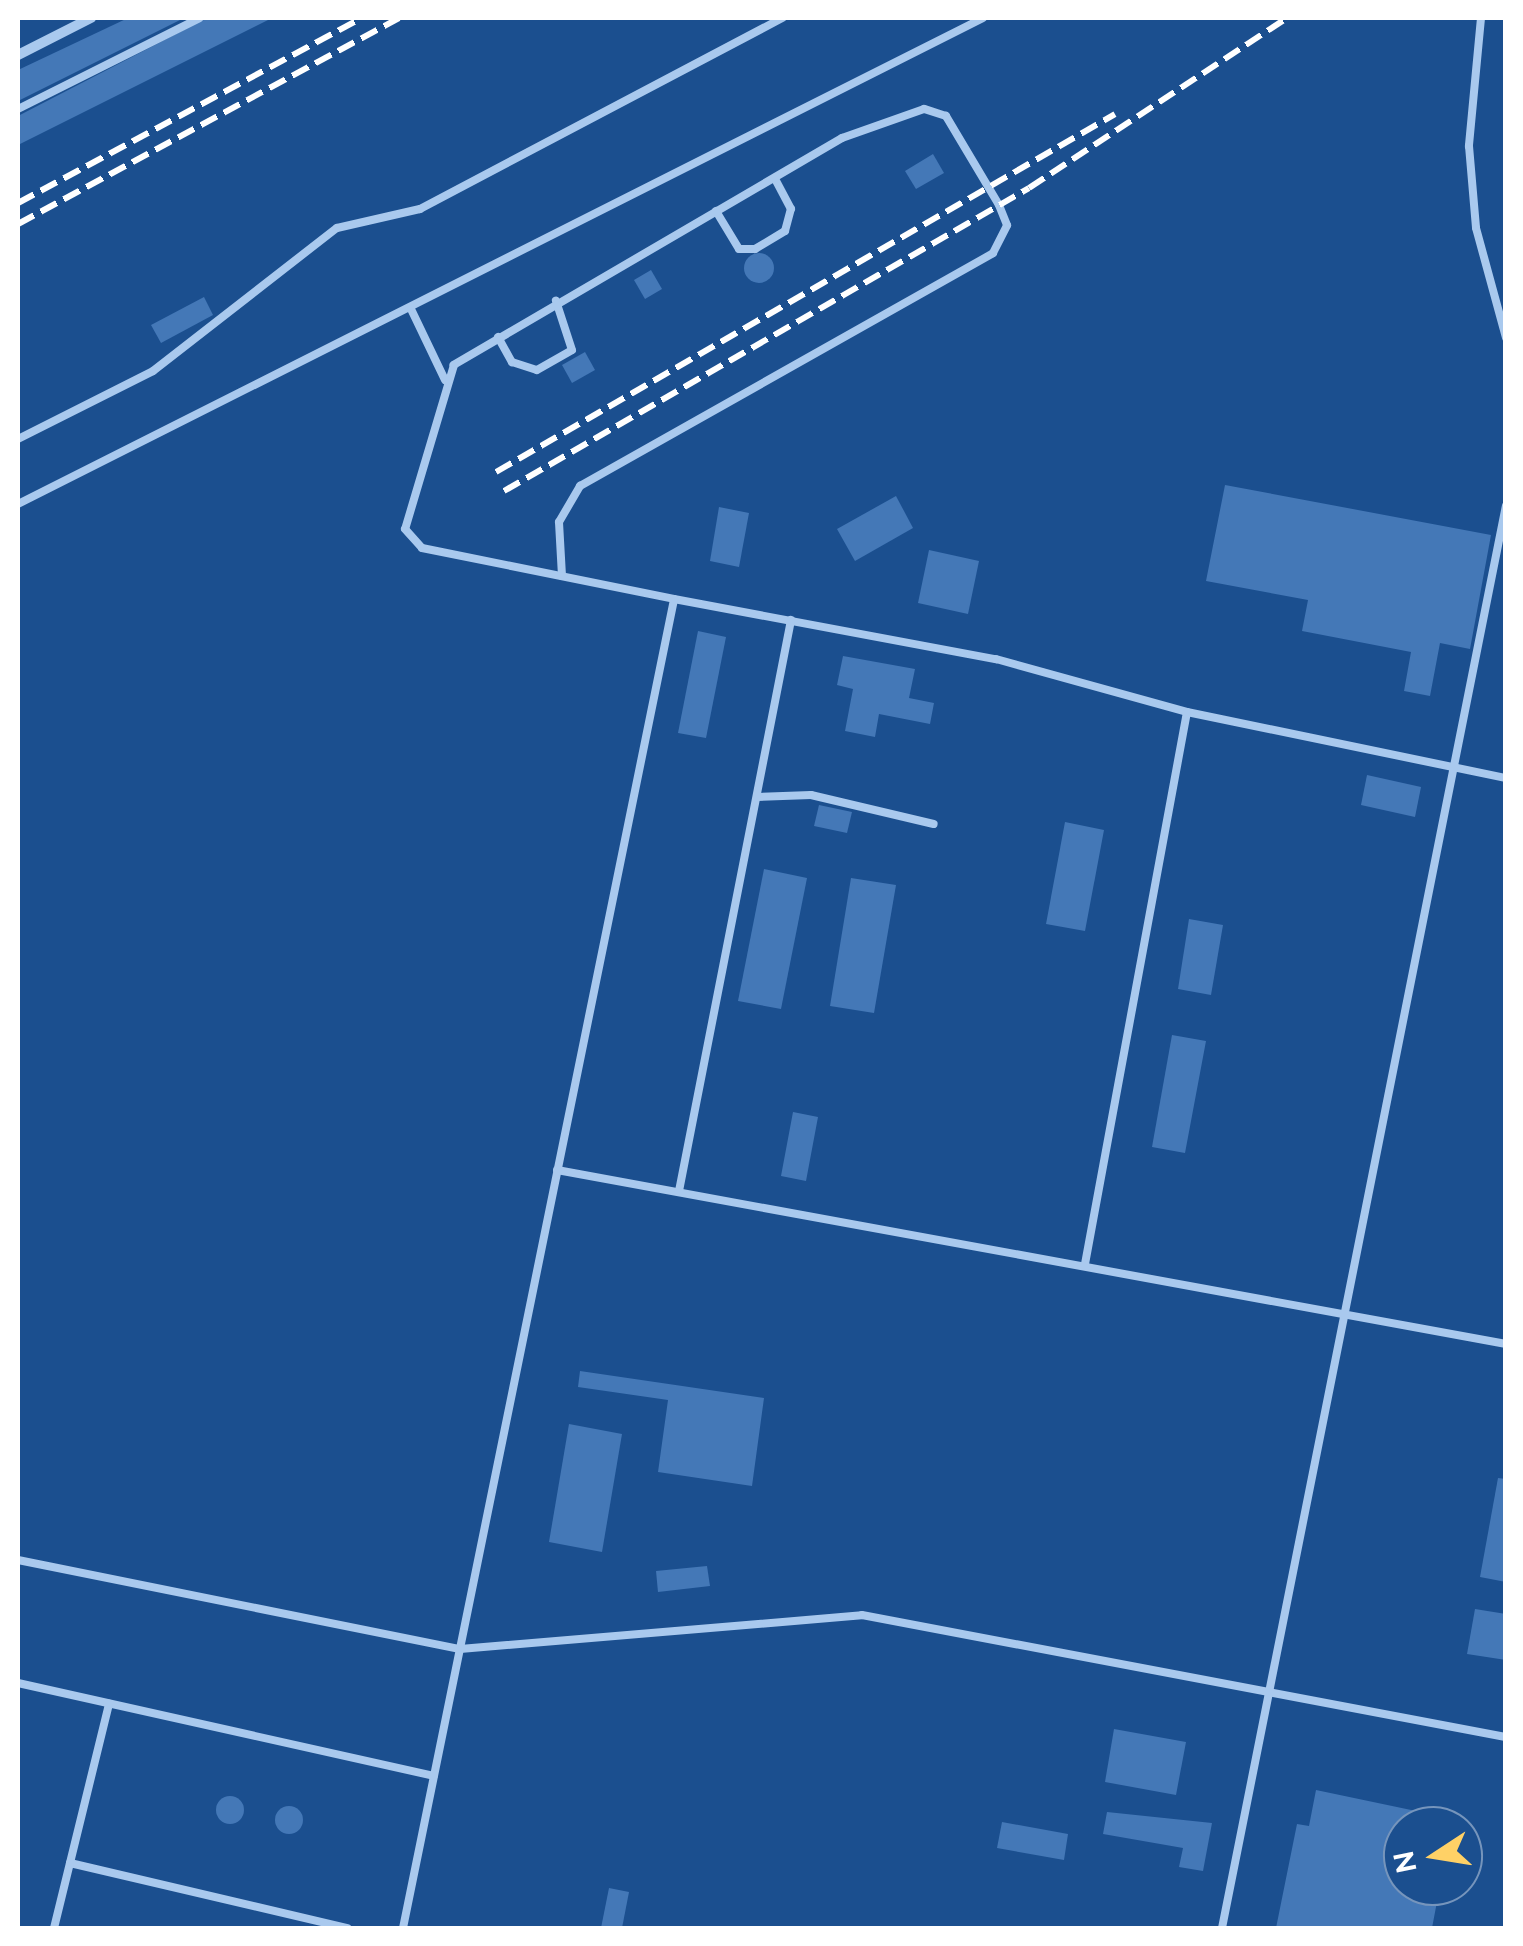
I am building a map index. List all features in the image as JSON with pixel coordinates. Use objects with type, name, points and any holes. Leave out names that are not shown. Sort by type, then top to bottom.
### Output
[{"type":"street","points":[[18,55],[90,18]]},
{"type":"lane","points":[[18,109],[200,18]]},
{"type":"lane","points":[[18,439],[153,371],[337,228],[420,209],[783,18]]},
{"type":"lane","points":[[18,504],[983,18]]},
{"type":"lane","points":[[1481,18],[1469,146],[1476,228],[1506,338]]},
{"type":"lane","points":[[562,576],[559,522],[580,486],[993,253],[1007,225],[946,116],[924,110],[885,118],[556,300],[498,337],[446,380],[404,529],[422,548],[562,576],[674,598],[996,659],[1188,712],[1506,778]]},
{"type":"lane","points":[[716,212],[739,248],[756,249],[785,231],[791,209],[775,178]]},
{"type":"lane","points":[[498,337],[512,362],[537,370],[572,350],[556,300]]},
{"type":"lane","points":[[411,309],[446,380]]},
{"type":"lane","points":[[1222,1928],[1339,1312],[1455,768],[1506,506]]},
{"type":"lane","points":[[403,1928],[674,598]]},
{"type":"lane","points":[[680,1191],[791,620]]},
{"type":"lane","points":[[1085,1264],[1188,712]]},
{"type":"lane","points":[[757,797],[811,794],[934,824]]},
{"type":"lane","points":[[557,1170],[1506,1344]]},
{"type":"lane","points":[[18,1560],[460,1650],[862,1615],[1506,1737]]},
{"type":"lane","points":[[18,1683],[434,1776]]},
{"type":"lane","points":[[54,1928],[109,1704]]},
{"type":"lane","points":[[70,1863],[348,1928]]},
{"type":"building","points":[[128,18],[184,18],[18,101],[18,70]]},
{"type":"building","points":[[207,18],[272,18],[18,145],[18,116]]},
{"type":"building","points":[[933,154],[944,173],[916,189],[905,171]]},
{"type":"building","points":[[759,253],[770,257],[774,268],[770,279],[759,283],[748,279],[744,268],[748,257]]},
{"type":"building","points":[[651,270],[662,289],[645,299],[634,280]]},
{"type":"building","points":[[204,297],[213,315],[161,343],[151,325]]},
{"type":"building","points":[[585,352],[595,370],[572,383],[562,365]]},
{"type":"building","points":[[1225,485],[1491,535],[1470,649],[1440,643],[1430,696],[1404,691],[1411,652],[1302,631],[1308,600],[1206,581]]},
{"type":"building","points":[[896,496],[913,528],[855,561],[837,529]]},
{"type":"building","points":[[719,507],[749,513],[739,567],[710,561]]},
{"type":"building","points":[[929,550],[979,561],[968,614],[918,603]]},
{"type":"building","points":[[698,631],[726,637],[706,738],[678,733]]},
{"type":"building","points":[[843,656],[915,669],[909,698],[934,703],[930,724],[879,714],[875,737],[845,731],[853,689],[837,685]]},
{"type":"building","points":[[1367,775],[1421,787],[1415,817],[1361,805]]},
{"type":"building","points":[[819,805],[852,812],[847,833],[814,826]]},
{"type":"building","points":[[1065,822],[1104,830],[1085,931],[1046,924]]},
{"type":"building","points":[[764,869],[807,878],[781,1009],[738,1001]]},
{"type":"building","points":[[851,878],[896,885],[874,1013],[830,1006]]},
{"type":"building","points":[[1189,919],[1223,925],[1211,995],[1178,989]]},
{"type":"building","points":[[1172,1035],[1206,1041],[1185,1153],[1152,1147]]},
{"type":"building","points":[[793,1112],[818,1117],[806,1181],[781,1176]]},
{"type":"building","points":[[580,1371],[764,1398],[752,1486],[658,1472],[668,1400],[578,1387]]},
{"type":"building","points":[[569,1424],[622,1434],[602,1552],[549,1542]]},
{"type":"building","points":[[1498,1478],[1506,1479],[1506,1582],[1480,1577]]},
{"type":"building","points":[[707,1566],[710,1586],[658,1592],[656,1571]]},
{"type":"building","points":[[1475,1609],[1506,1614],[1506,1660],[1467,1654]]},
{"type":"building","points":[[1114,1729],[1186,1742],[1176,1795],[1105,1782]]},
{"type":"building","points":[[1316,1790],[1392,1806],[1383,1806],[1383,1906],[1436,1906],[1432,1928],[1276,1928],[1297,1824],[1309,1826]]},
{"type":"building","points":[[230,1796],[240,1800],[244,1810],[240,1820],[230,1824],[220,1820],[216,1810],[220,1800]]},
{"type":"building","points":[[289,1806],[299,1810],[303,1820],[299,1830],[289,1834],[279,1830],[275,1820],[279,1810]]},
{"type":"building","points":[[1107,1812],[1212,1823],[1203,1871],[1179,1867],[1183,1848],[1103,1834]]},
{"type":"building","points":[[1002,1822],[1068,1834],[1064,1860],[997,1848]]},
{"type":"building","points":[[609,1888],[629,1892],[622,1928],[601,1928]]},
{"type":"railway","points":[[18,203],[361,18]]},
{"type":"railway","points":[[18,224],[399,18]]},
{"type":"railway","points":[[504,491],[1029,188],[1287,18]]},
{"type":"railway","points":[[496,472],[1115,114]]}]
